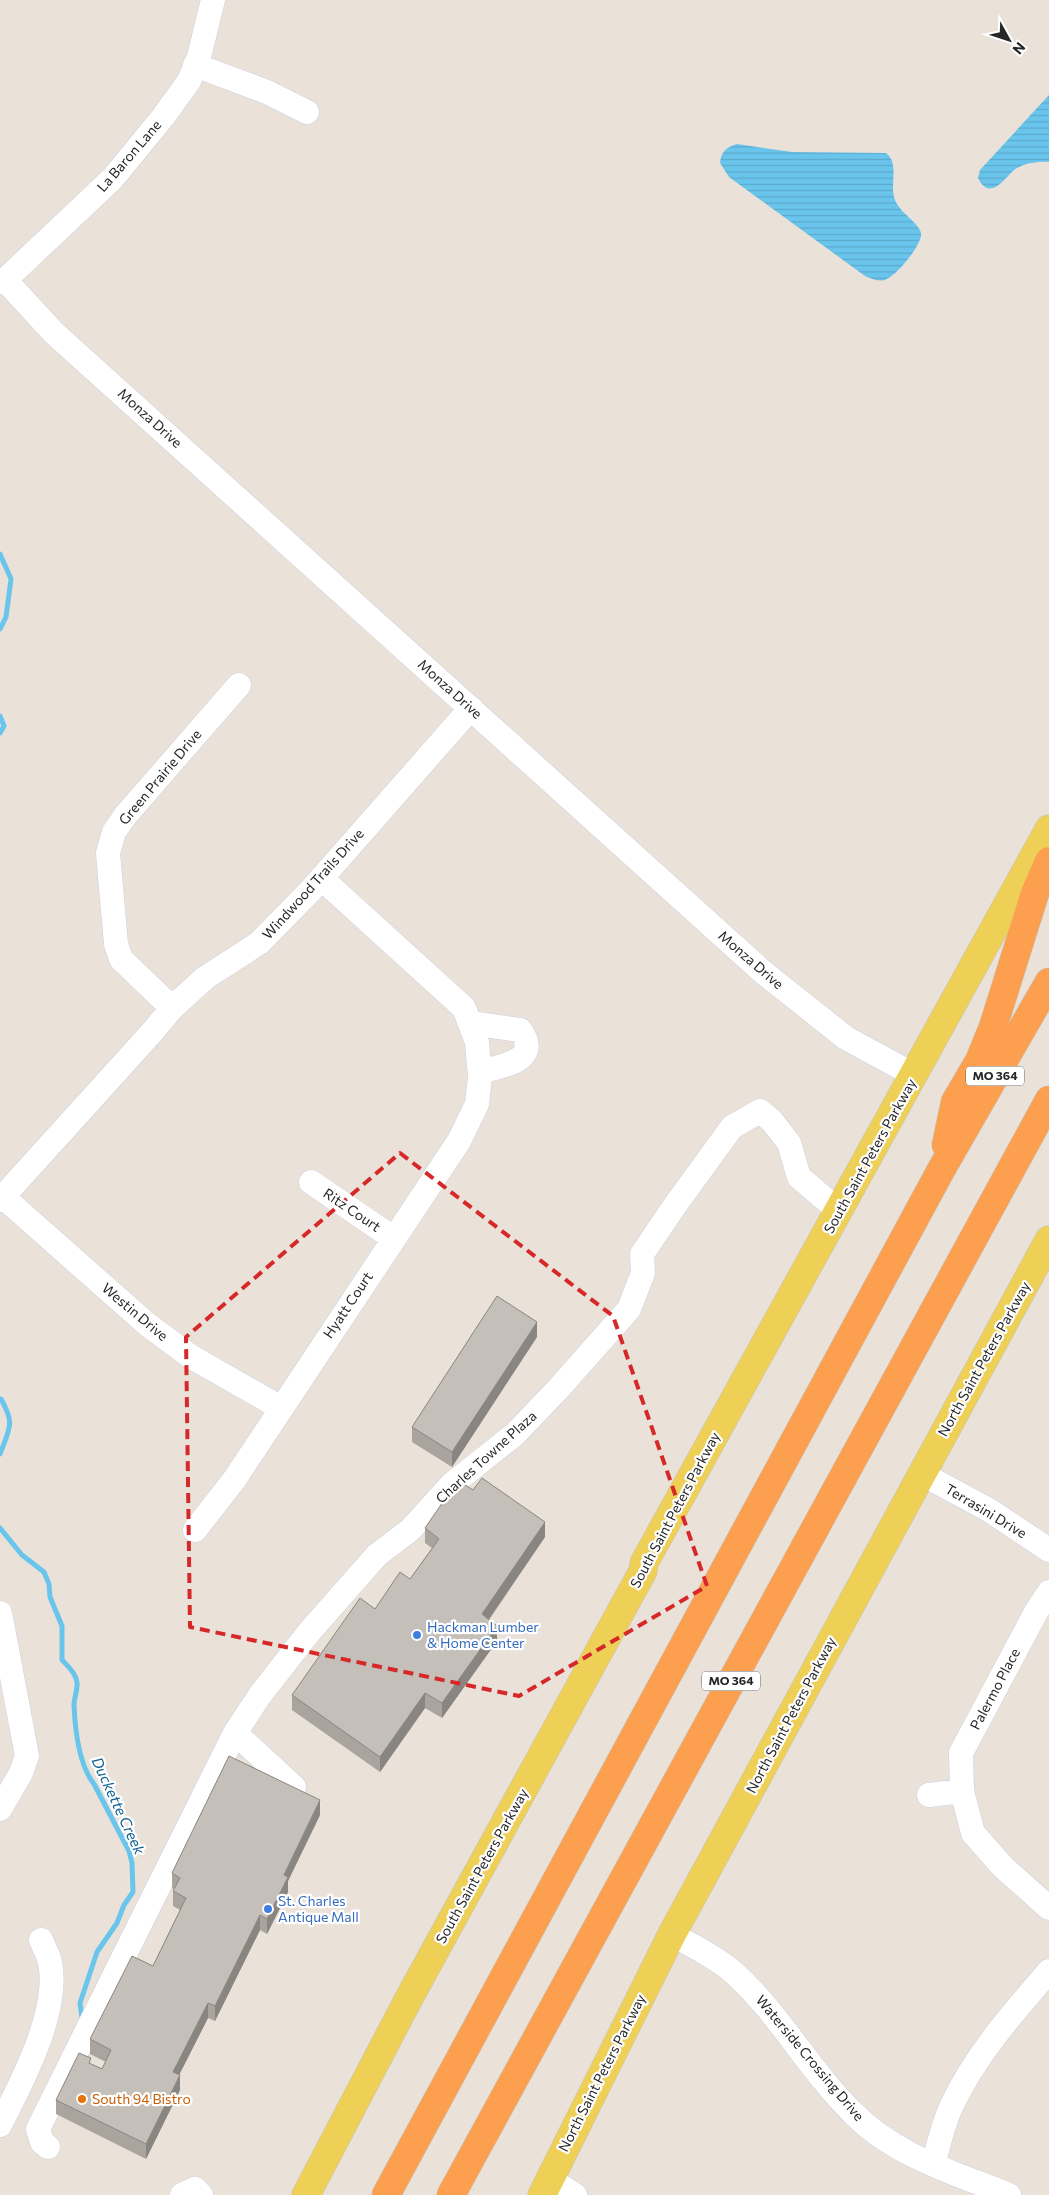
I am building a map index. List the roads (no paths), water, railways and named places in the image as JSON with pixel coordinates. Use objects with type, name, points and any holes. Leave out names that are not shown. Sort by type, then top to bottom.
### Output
[{"type":"highway","points":[[941,1170],[956,1102],[979,1061],[993,1027],[1035,893],[1049,861]]},
{"type":"highway","name":"MO 364","points":[[386,2195],[941,1170],[1049,982]]},
{"type":"highway","name":"MO 364","points":[[451,2195],[1049,1100]]},
{"type":"highway","points":[[1012,1168],[1049,1124]]},
{"type":"main road","name":"South Saint Peters Parkway","points":[[306,2195],[408,2000],[643,1571],[644,1563],[1049,828]]},
{"type":"main road","name":"North Saint Peters Parkway","points":[[546,2187],[672,1934],[1049,1240]]},
{"type":"street","name":"La Baron Lane","points":[[2,281],[113,178],[164,117],[188,81],[195,65],[213,0]]},
{"type":"street","points":[[195,65],[267,92],[307,112]]},
{"type":"street","name":"Monza Drive","points":[[2,281],[54,333],[764,974],[846,1038],[914,1075]]},
{"type":"street","name":"Green Prairie Drive","points":[[172,1008],[121,959],[116,944],[108,853],[114,832],[125,816],[239,685]]},
{"type":"street","name":"Windwood Trails Drive","points":[[1,1198],[172,1008],[205,978],[260,943],[321,878],[471,708]]},
{"type":"street","name":"Hyatt Court","points":[[195,1530],[234,1480],[459,1141],[476,1104],[480,1072],[477,1042],[464,1008],[321,878]]},
{"type":"street","points":[[470,1023],[520,1030],[526,1042],[526,1051],[519,1060],[480,1072]]},
{"type":"street","name":"Charles Towne Plaza","points":[[48,2147],[42,2142],[38,2129],[236,1733],[260,1695],[310,1631],[377,1555],[410,1530],[451,1485],[515,1434],[630,1309],[643,1273],[642,1254],[732,1127],[760,1111],[772,1121],[789,1143],[799,1177],[839,1212]]},
{"type":"street","name":"Ritz Court","points":[[311,1182],[393,1238]]},
{"type":"street","name":"Westin Drive","points":[[1,1198],[148,1325],[190,1356],[281,1408]]},
{"type":"street","name":"Terrasini Drive","points":[[922,1474],[989,1510],[1049,1550]]},
{"type":"street","name":"Palermo Place","points":[[1049,1592],[1036,1612],[960,1753],[962,1791],[974,1833],[1002,1866],[1049,1908]]},
{"type":"street","points":[[0,1613],[27,1756],[21,1773],[0,1809]]},
{"type":"street","points":[[236,1733],[294,1787]]},
{"type":"street","points":[[929,1795],[962,1791]]},
{"type":"street","name":"Waterside Crossing Drive","points":[[672,1934],[731,1970],[754,1992],[853,2113],[898,2148],[1009,2195]]},
{"type":"street","points":[[0,2125],[26,2075],[51,2002],[50,1962],[41,1940]]},
{"type":"street","points":[[933,2164],[951,2106],[972,2069],[997,2032],[1049,1971]]},
{"type":"street","points":[[546,2187],[576,2195]]},
{"type":"street","points":[[182,2195],[195,2189],[201,2195]]},
{"type":"water","points":[[1049,95],[1049,162],[1031,163],[1022,166],[1014,170],[997,186],[987,188],[978,178],[980,170]]},
{"type":"water","points":[[737,144],[792,152],[886,153],[892,163],[893,194],[897,205],[920,229],[918,245],[901,267],[889,278],[874,280],[865,276],[729,177],[720,163],[725,150]]},
{"type":"waterway","name":"Duckette Creek","points":[[0,554],[11,579],[6,617],[0,629]]},
{"type":"waterway","name":"Duckette Creek","points":[[0,716],[4,726],[0,733]]},
{"type":"waterway","name":"Duckette Creek","points":[[0,1454],[10,1426],[8,1414],[1,1399]]},
{"type":"waterway","name":"Duckette Creek","points":[[0,1528],[22,1555],[44,1572],[49,1584],[50,1597],[62,1626],[62,1660],[73,1672],[77,1682],[74,1702],[81,1757],[89,1776],[129,1851],[132,1863],[133,1892],[124,1905],[117,1923],[97,1952],[80,2003],[82,2018]]},
{"type":"place","name":"Hackman Lumber & Home Center","points":[[417,1635]]},
{"type":"place","name":"St. Charles Antique Mall","points":[[268,1909]]},
{"type":"place","name":"South 94 Bistro","points":[[82,2099]]}]
